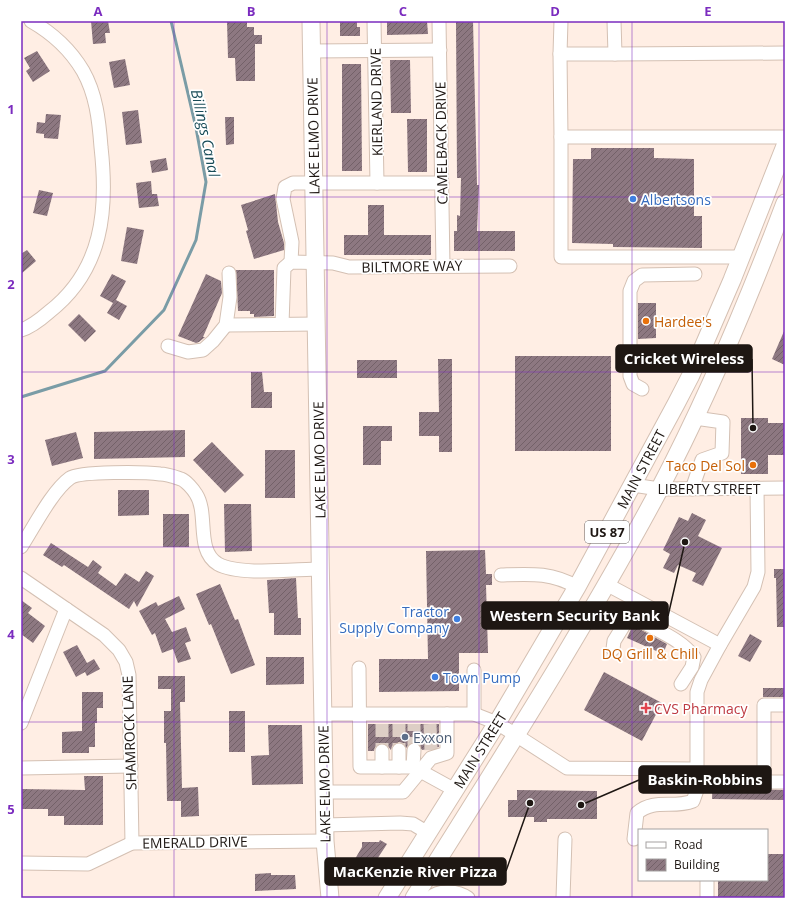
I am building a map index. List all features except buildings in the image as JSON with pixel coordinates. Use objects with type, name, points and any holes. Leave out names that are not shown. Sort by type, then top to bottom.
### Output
[{"type":"main road","name":"LAKE ELMO DRIVE","points":[[311,21],[324,792],[325,833],[330,898]]},
{"type":"main road","name":"MAIN STREET","points":[[387,898],[497,723],[577,587],[633,485],[691,375],[741,257],[785,146]]},
{"type":"main road","name":"MAIN STREET","points":[[414,898],[516,736],[606,584],[659,489],[695,418],[752,292],[785,203]]},
{"type":"street","points":[[21,330],[42,318],[61,303],[76,284],[89,262],[97,240],[103,217],[104,202],[104,169],[99,119],[94,96],[83,70],[67,48],[48,30],[31,21]]},
{"type":"street","name":"KIERLAND DRIVE","points":[[374,21],[377,183]]},
{"type":"street","name":"CAMELBACK DRIVE","points":[[439,21],[443,266]]},
{"type":"street","points":[[560,21],[561,257],[741,257]]},
{"type":"street","points":[[614,21],[615,54]]},
{"type":"street","points":[[311,51],[440,50]]},
{"type":"street","points":[[560,54],[785,53]]},
{"type":"street","points":[[560,137],[785,137]]},
{"type":"street","points":[[282,324],[284,268],[291,262],[292,242],[283,199],[285,188],[293,183],[442,183]]},
{"type":"street","name":"BILTMORE WAY","points":[[291,262],[333,263],[349,267],[510,266]]},
{"type":"street","points":[[168,346],[188,352],[203,350],[226,325],[230,297],[229,274]]},
{"type":"street","points":[[642,389],[633,384],[630,376],[630,291],[634,281],[642,276],[695,274]]},
{"type":"street","points":[[226,325],[316,324]]},
{"type":"street","points":[[692,489],[702,460],[722,453],[723,422],[695,418]]},
{"type":"street","points":[[21,547],[60,487],[72,477],[89,473],[161,474],[183,480],[196,494],[202,509],[204,541],[208,554],[218,564],[232,569],[251,571],[321,569]]},
{"type":"street","name":"LIBERTY STREET","points":[[633,485],[659,489],[785,488]]},
{"type":"street","points":[[634,839],[637,813],[645,807],[655,804],[684,804],[693,801],[698,790],[697,692],[701,680],[720,645],[754,588],[758,572],[757,488]]},
{"type":"street","points":[[501,575],[542,574],[562,578],[577,587]]},
{"type":"street","name":"SHAMROCK LANE","points":[[21,578],[104,635],[119,650],[126,662],[129,675],[132,843]]},
{"type":"street","points":[[606,584],[720,645]]},
{"type":"street","points":[[21,723],[66,609]]},
{"type":"street","points":[[613,649],[614,641],[627,620],[635,619],[641,621],[689,650],[694,657],[692,667],[681,684]]},
{"type":"street","points":[[360,668],[360,767],[399,767],[417,769],[455,790]]},
{"type":"street","points":[[474,670],[474,714]]},
{"type":"street","points":[[785,705],[764,704],[764,782],[785,782]]},
{"type":"street","points":[[323,714],[360,714],[382,719],[430,719],[447,714],[474,714],[497,723],[567,768],[697,769]]},
{"type":"street","points":[[324,792],[404,792],[417,769],[431,754],[447,753],[447,714]]},
{"type":"street","points":[[399,750],[399,767]]},
{"type":"street","points":[[414,750],[417,769]]},
{"type":"street","points":[[382,751],[382,767]]},
{"type":"street","points":[[21,768],[130,766]]},
{"type":"street","name":"EMERALD DRIVE","points":[[21,863],[88,864],[132,843],[325,833],[400,823],[413,824],[428,832]]},
{"type":"street","points":[[563,898],[565,839]]},
{"type":"street","points":[[707,881],[707,898]]},
{"type":"street","points":[[430,898],[441,892],[456,892],[468,898]]},
{"type":"waterway","name":"Billings Canal","points":[[21,397],[105,371],[164,310],[196,240],[206,182],[196,128],[171,21]]},
{"type":"tunnel","points":[[382,724],[382,751]]},
{"type":"tunnel","points":[[399,724],[399,750]]},
{"type":"tunnel","points":[[414,724],[414,750]]},
{"type":"tunnel","points":[[430,724],[431,750]]},
{"type":"place","name":"Albertsons","points":[[633,199]]},
{"type":"place","name":"Hardee's","points":[[646,321]]},
{"type":"place","name":"Cricket Wireless","points":[[753,428]]},
{"type":"place","name":"Taco Del Sol","points":[[753,465]]},
{"type":"place","name":"Western Security Bank","points":[[685,542]]},
{"type":"place","name":"Tractor Supply Company","points":[[457,619]]},
{"type":"place","name":"DQ Grill & Chill","points":[[650,638]]},
{"type":"place","name":"Town Pump","points":[[435,677]]},
{"type":"place","name":"CVS Pharmacy","points":[[646,708]]},
{"type":"place","name":"Exxon","points":[[405,737]]},
{"type":"place","name":"MacKenzie River Pizza","points":[[530,803]]},
{"type":"place","name":"Baskin-Robbins","points":[[581,805]]}]
